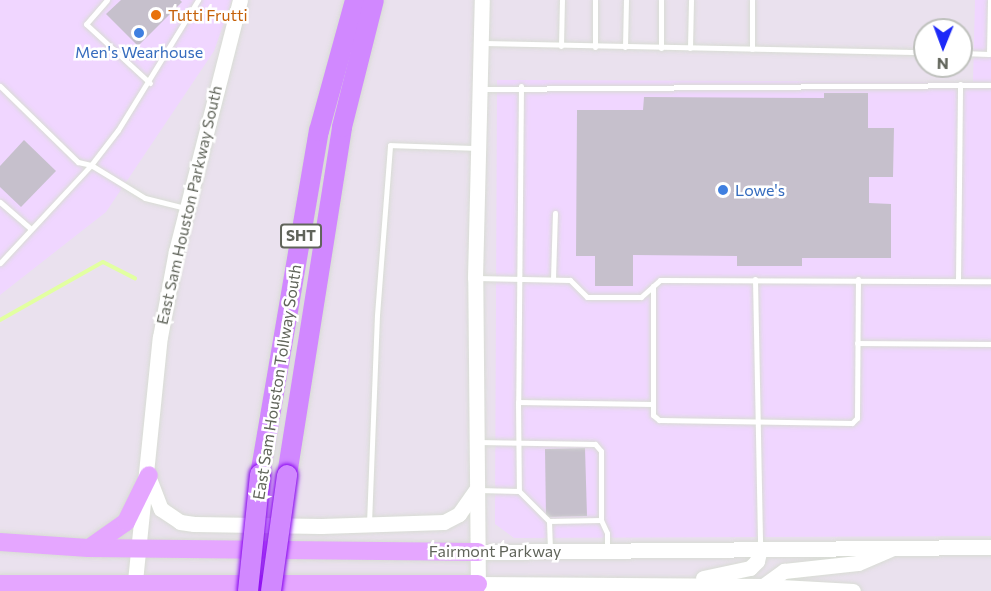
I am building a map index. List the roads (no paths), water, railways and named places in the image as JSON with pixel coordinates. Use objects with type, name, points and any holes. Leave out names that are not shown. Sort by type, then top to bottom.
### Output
[{"type":"highway","name":"East Sam Houston Tollway South","points":[[248,591],[260,475],[319,131],[355,0]]},
{"type":"highway","name":"East Sam Houston Tollway South","points":[[270,591],[342,127],[374,0]]},
{"type":"main road","name":"East Sam Houston Parkway South","points":[[134,588],[149,475],[160,337],[186,209],[240,0]]},
{"type":"main road","points":[[478,587],[475,278],[479,43],[482,0]]},
{"type":"main road","points":[[149,475],[161,509],[180,522],[368,525],[444,522],[459,514],[476,490]]},
{"type":"main road","points":[[88,548],[126,522],[149,475]]},
{"type":"main road","name":"Fairmont Parkway","points":[[0,542],[88,548],[478,552],[991,547]]},
{"type":"main road","points":[[763,589],[784,571],[858,563],[896,547]]},
{"type":"main road","points":[[653,585],[740,573],[757,561],[760,548]]},
{"type":"main road","name":"Fairmont Parkway","points":[[0,584],[90,588],[633,588],[653,585],[853,591]]},
{"type":"lane","points":[[108,0],[86,24],[150,83]]},
{"type":"lane","points":[[0,263],[91,165],[150,83],[198,0]]},
{"type":"lane","points":[[561,46],[562,0]]},
{"type":"lane","points":[[595,0],[595,47]]},
{"type":"lane","points":[[625,47],[626,0]]},
{"type":"lane","points":[[661,0],[661,48]]},
{"type":"lane","points":[[690,48],[691,0]]},
{"type":"lane","points":[[752,0],[752,49]]},
{"type":"lane","points":[[973,53],[989,54],[990,0]]},
{"type":"lane","points":[[479,43],[913,52]]},
{"type":"lane","points":[[958,280],[960,84]]},
{"type":"lane","points":[[479,90],[520,86],[991,85]]},
{"type":"lane","points":[[0,86],[78,162],[91,165],[146,198],[186,209]]},
{"type":"lane","points":[[519,491],[517,279],[520,86]]},
{"type":"lane","points":[[368,525],[377,315],[390,146],[477,148]]},
{"type":"lane","points":[[0,202],[31,229]]},
{"type":"lane","points":[[553,279],[555,213]]},
{"type":"lane","points":[[475,278],[570,280],[587,297],[641,297],[660,279],[991,281]]},
{"type":"lane","points":[[755,279],[755,422],[760,548]]},
{"type":"lane","points":[[652,286],[653,415],[659,420],[852,423],[857,418],[858,279]]},
{"type":"lane","points":[[857,343],[991,344]]},
{"type":"lane","points":[[518,402],[653,404]]},
{"type":"lane","points":[[476,442],[595,444],[600,451],[601,520],[607,533],[607,550]]},
{"type":"lane","points":[[476,490],[519,491],[549,521],[550,551]]},
{"type":"lane","points":[[549,521],[601,520]]},
{"type":"waterway","points":[[0,320],[103,262],[135,278]]},
{"type":"place","name":"Tutti Frutti","points":[[156,15]]},
{"type":"place","name":"Men's Wearhouse","points":[[139,33]]},
{"type":"place","name":"Lowe's","points":[[723,190]]}]
